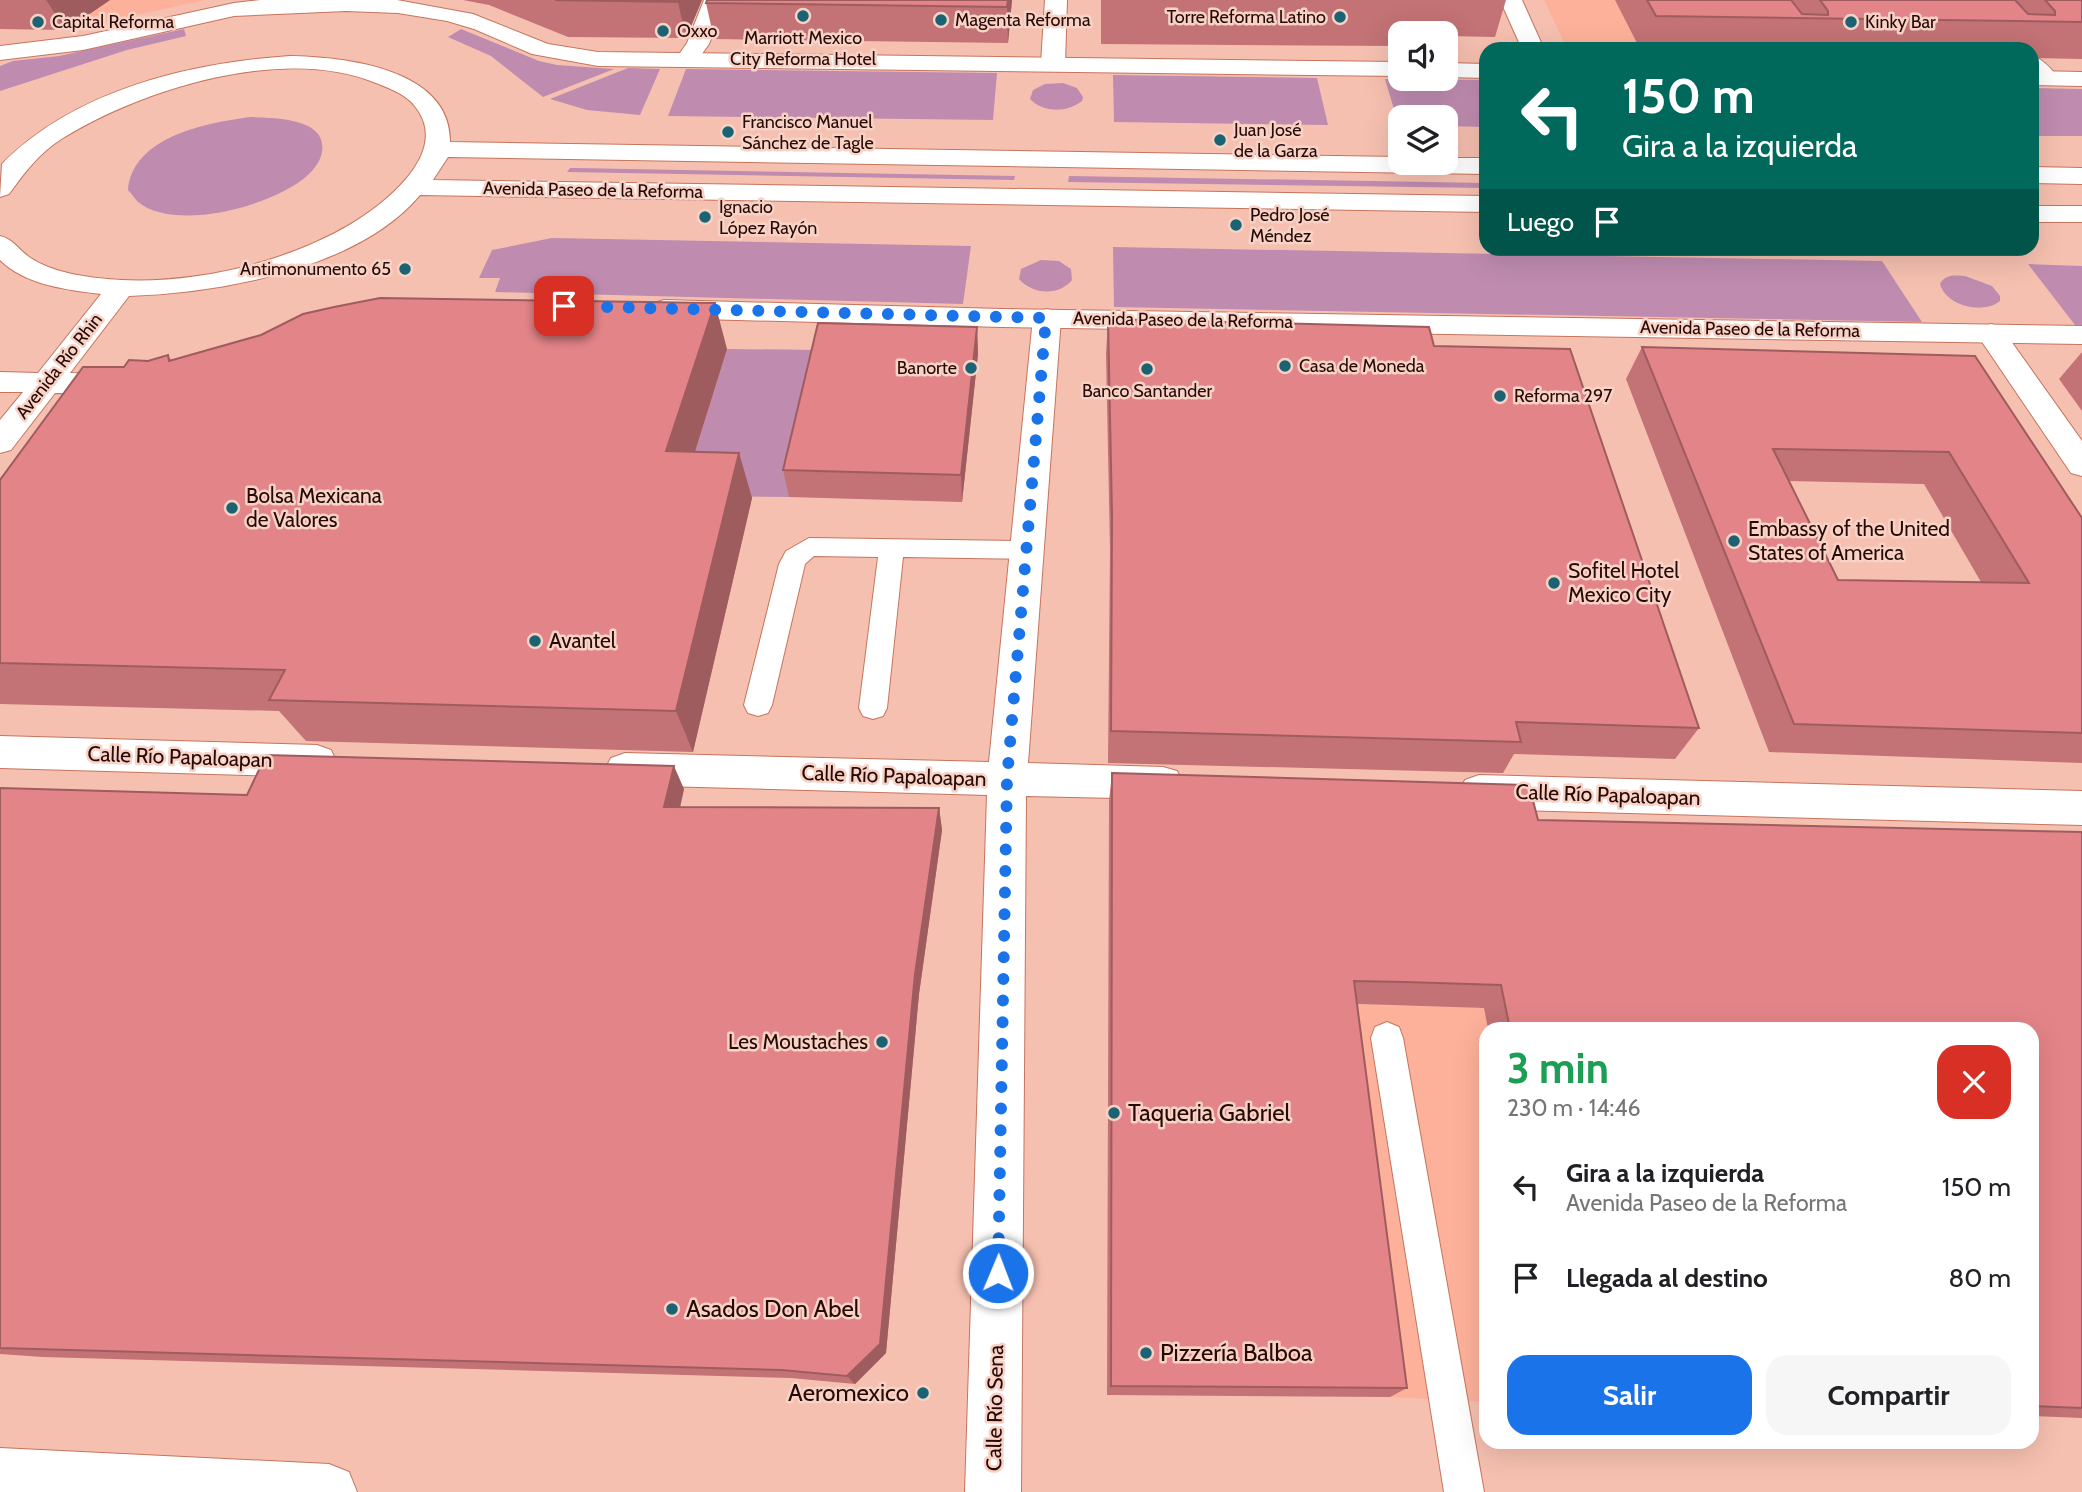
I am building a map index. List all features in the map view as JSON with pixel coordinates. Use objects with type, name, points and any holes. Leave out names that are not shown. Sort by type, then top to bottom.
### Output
[{"type":"street","points":[[686,60],[698,44],[715,0]]},
{"type":"street","points":[[1053,65],[1056,0]]},
{"type":"street","points":[[1511,0],[1530,42]]},
{"type":"street","points":[[330,25],[349,2]]},
{"type":"street","points":[[0,52],[33,52],[79,46],[222,12],[278,5],[349,2],[412,7],[446,14],[566,55],[686,60],[1388,69]]},
{"type":"street","points":[[300,63],[315,44]]},
{"type":"street","points":[[0,244],[22,265],[62,281],[119,290],[188,286],[262,271],[331,246],[385,215],[415,187],[432,163],[437,149],[436,117],[416,93],[381,75],[300,63],[218,71],[158,85],[100,107],[22,158],[1,185]]},
{"type":"street","points":[[1458,70],[1479,71]]},
{"type":"street","points":[[2039,73],[2082,79]]},
{"type":"street","points":[[0,143],[40,144]]},
{"type":"street","name":"Avenida Paseo de la Reforma","points":[[437,149],[1479,166]]},
{"type":"street","points":[[2039,175],[2082,176]]},
{"type":"street","name":"Avenida Paseo de la Reforma","points":[[415,187],[1479,204]]},
{"type":"street","points":[[2039,214],[2082,214]]},
{"type":"street","name":"Avenida Río Rhin","points":[[0,442],[119,290]]},
{"type":"street","name":"Avenida Paseo de la Reforma","points":[[632,308],[1046,318],[2082,335]]},
{"type":"street","name":"Calle Río Sena","points":[[993,1492],[1007,779],[1046,318]]},
{"type":"street","points":[[1991,333],[2082,465]]},
{"type":"street","points":[[0,382],[129,384],[156,379]]},
{"type":"street","name":"Calle Río Papaloapan","points":[[0,752],[350,762]]},
{"type":"street","name":"Calle Río Papaloapan","points":[[587,768],[1202,784]]},
{"type":"street","name":"Calle Río Papaloapan","points":[[1440,791],[2082,808]]},
{"type":"street","points":[[0,1476],[329,1492]]},
{"type":"lane","points":[[758,705],[795,557],[808,547],[817,545],[1026,550]]},
{"type":"lane","points":[[873,708],[892,547]]},
{"type":"lane","points":[[1387,1038],[1464,1492]]},
{"type":"shaded area","name":"Capital Reforma","points":[[0,0],[206,0],[66,30],[0,29]]},
{"type":"shaded area","points":[[1544,0],[1729,0],[1756,42],[1564,42]]},
{"type":"shaded area","points":[[184,29],[186,36],[127,50],[0,91],[0,66],[13,61],[59,56]]},
{"type":"shaded area","points":[[461,29],[539,61],[614,69],[543,97],[491,56],[448,37]]},
{"type":"shaded area","points":[[628,68],[660,69],[640,115],[587,110],[550,99]]},
{"type":"shaded area","points":[[686,69],[997,73],[993,120],[668,116]]},
{"type":"shaded area","points":[[1113,75],[1317,78],[1328,125],[1114,122]]},
{"type":"shaded area","points":[[1458,80],[1479,80],[1479,127],[1458,126],[1458,105],[1393,105],[1389,91],[1458,91]]},
{"type":"shaded area","points":[[1063,83],[1077,88],[1083,97],[1082,101],[1069,108],[1055,110],[1035,104],[1030,99],[1033,90],[1045,84]]},
{"type":"shaded area","points":[[2039,88],[2082,89],[2082,136],[2039,136]]},
{"type":"shaded area","points":[[250,117],[284,119],[308,126],[316,132],[322,140],[322,152],[309,174],[274,196],[251,205],[200,215],[176,215],[155,211],[138,202],[128,190],[133,172],[143,157],[157,145],[194,128]]},
{"type":"shaded area","points":[[570,168],[1015,176],[1014,180],[567,172]]},
{"type":"shaded area","points":[[1069,176],[1479,183],[1479,188],[1068,182]]},
{"type":"shaded area","points":[[552,238],[971,246],[963,304],[495,292],[500,278],[479,278],[492,250]]},
{"type":"shaded area","points":[[1113,247],[1479,254],[1479,256],[1882,261],[1922,322],[1114,307]]},
{"type":"shaded area","points":[[1041,260],[1059,261],[1071,269],[1072,280],[1060,289],[1046,292],[1031,288],[1019,279],[1021,269]]},
{"type":"shaded area","points":[[2028,264],[2082,266],[2082,325],[2075,325]]},
{"type":"shaded area","points":[[1951,276],[1965,276],[1992,286],[2000,296],[2000,301],[1975,308],[1950,298],[1940,284],[1942,281]]},
{"type":"shaded area","points":[[727,349],[823,350],[789,497],[681,496]]},
{"type":"shaded area","points":[[1342,1004],[1484,1008],[1487,1022],[1479,1022],[1479,1402],[1390,1397]]},
{"type":"building","points":[[555,0],[679,0],[678,2]]},
{"type":"building","points":[[707,0],[1008,0],[1007,7],[706,3]]},
{"type":"building","points":[[1647,0],[1791,0],[1802,14],[1828,15],[1820,0],[2015,0],[2028,14],[2055,15],[2055,11],[2045,0],[2082,0],[2082,22],[1656,16]]},
{"type":"building","points":[[380,298],[715,303],[666,451],[739,453],[676,711],[269,700],[285,670],[0,663],[0,480],[83,367],[124,367],[129,360],[148,361],[168,355],[169,361],[261,335],[303,314]]},
{"type":"building","points":[[1108,319],[1429,327],[1434,346],[1570,349],[1699,728],[1516,722],[1521,742],[1111,731],[1112,515]]},
{"type":"building","points":[[818,323],[977,327],[961,475],[783,470]]},
{"type":"building","name":"Embassy of the United States of America","points":[[1642,347],[1975,356],[2082,518],[2082,733],[1794,724]],"holes":[[[1773,449],[1949,452],[2029,583],[1838,580]]]},
{"type":"building","points":[[266,755],[674,766],[664,807],[939,808],[915,974],[880,1344],[847,1376],[781,1370],[0,1348],[0,788],[247,795]]},
{"type":"building","points":[[1112,773],[1529,785],[1538,820],[2082,832],[2082,1408],[2039,1406],[2039,1022],[1509,1022],[1501,985],[1405,982],[1354,981],[1407,1388],[1111,1386]]},
{"type":"place","name":"Marriott Mexico City Reforma Hotel","points":[[803,16]]},
{"type":"place","name":"Torre Reforma Latino","points":[[1340,17]]},
{"type":"place","name":"Magenta Reforma","points":[[941,20]]},
{"type":"place","name":"Capital Reforma","points":[[38,22]]},
{"type":"place","name":"Kinky Bar","points":[[1851,22]]},
{"type":"place","name":"Oxxo","points":[[663,31]]},
{"type":"place","name":"Francisco Manuel Sánchez de Tagle","points":[[728,132]]},
{"type":"place","name":"Juan José de la Garza","points":[[1220,140]]},
{"type":"place","name":"Ignacio López Rayón","points":[[705,217]]},
{"type":"place","name":"Pedro José Méndez","points":[[1236,225]]},
{"type":"place","name":"Antimonumento 65","points":[[405,269]]},
{"type":"place","name":"Casa de Moneda","points":[[1285,366]]},
{"type":"place","name":"Banorte","points":[[971,368]]},
{"type":"place","name":"Banco Santander","points":[[1147,369]]},
{"type":"place","name":"Reforma 297","points":[[1500,396]]},
{"type":"place","name":"Bolsa Mexicana de Valores","points":[[232,508]]},
{"type":"place","name":"Embassy of the United States of America","points":[[1734,541]]},
{"type":"place","name":"Sofitel Hotel Mexico City","points":[[1554,583]]},
{"type":"place","name":"Avantel","points":[[535,641]]},
{"type":"place","name":"Les Moustaches","points":[[882,1042]]},
{"type":"place","name":"Taqueria Gabriel","points":[[1114,1113]]},
{"type":"place","name":"Asados Don Abel","points":[[672,1309]]},
{"type":"place","name":"Pizzería Balboa","points":[[1146,1353]]},
{"type":"place","name":"Aeromexico","points":[[923,1393]]},
{"type":"route","points":[[564,306],[1046,318],[1007,779],[998,1273]]}]
